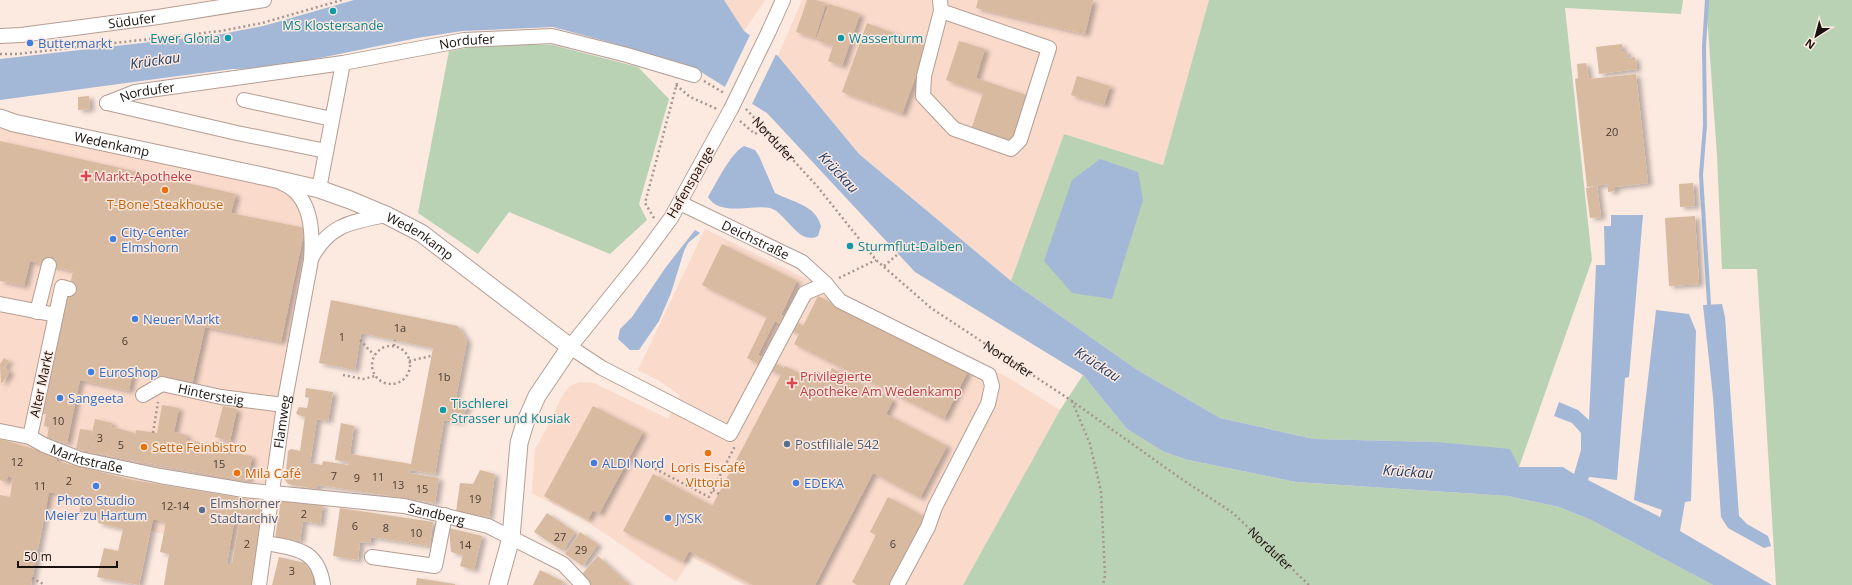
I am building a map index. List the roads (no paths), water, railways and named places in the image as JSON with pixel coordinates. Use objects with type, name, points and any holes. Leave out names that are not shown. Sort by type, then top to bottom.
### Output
[{"type":"main road","name":"Wedenkamp","points":[[0,118],[14,123],[319,189],[386,215],[421,233],[570,346]]},
{"type":"main road","points":[[498,585],[511,538],[520,443],[525,422],[537,396],[570,346]]},
{"type":"street","name":"Südufer","points":[[0,36],[21,35],[201,6],[264,0]]},
{"type":"street","name":"Hafenspange","points":[[570,346],[640,260],[680,203],[769,31],[783,0]]},
{"type":"street","points":[[941,5],[1050,48],[1020,140],[1011,149],[954,129],[923,96],[924,76],[941,5]]},
{"type":"street","name":"Nordufer","points":[[326,151],[237,133],[107,103],[135,92],[343,63],[464,40],[552,36],[687,73]]},
{"type":"street","points":[[319,189],[332,119],[345,80],[343,63]]},
{"type":"street","points":[[244,100],[332,119]]},
{"type":"street","name":"Flamweg","points":[[259,585],[284,405],[311,260],[312,238],[306,206],[301,196],[287,185],[267,177]]},
{"type":"street","name":"Deichstraße","points":[[680,203],[802,262],[826,284],[840,301],[989,375],[992,386],[988,404],[935,507],[928,527],[897,585]]},
{"type":"street","name":"Flamweg","points":[[311,260],[322,241],[332,232],[351,223],[386,215]]},
{"type":"street","points":[[37,312],[49,265]]},
{"type":"street","points":[[570,346],[602,368],[730,434],[805,293],[826,284]]},
{"type":"street","name":"Alter Markt","points":[[31,443],[56,332],[62,287],[69,288]]},
{"type":"street","points":[[0,304],[37,312],[59,312]]},
{"type":"street","name":"Hintersteig","points":[[143,395],[162,384],[220,397],[284,405]]},
{"type":"street","points":[[0,430],[31,443]]},
{"type":"street","name":"Marktstraße","points":[[31,443],[44,445],[80,458],[147,468],[244,490],[273,491]]},
{"type":"street","name":"Sandberg","points":[[273,491],[404,506],[488,526],[563,564],[583,585]]},
{"type":"street","points":[[372,556],[435,566],[445,515]]},
{"type":"street","points":[[266,543],[300,550],[315,560],[323,585]]},
{"type":"water","name":"Krückau","points":[[354,0],[724,0],[744,31],[778,56],[859,154],[1011,281],[1136,369],[1220,418],[1314,439],[1437,442],[1510,449],[1519,467],[1563,467],[1574,474],[1581,450],[1581,433],[1572,423],[1554,416],[1559,402],[1578,410],[1589,420],[1596,265],[1605,265],[1604,226],[1611,226],[1611,215],[1643,215],[1629,377],[1625,378],[1617,480],[1589,477],[1588,480],[1660,517],[1662,510],[1634,500],[1656,310],[1689,314],[1696,331],[1691,501],[1685,502],[1680,531],[1772,585],[1713,585],[1591,520],[1559,507],[1508,496],[1296,482],[1188,460],[1164,452],[1127,429],[1083,375],[915,272],[767,113],[693,67],[612,43],[553,27],[462,31],[417,38],[271,68],[233,69],[0,100],[0,59],[222,34],[263,26]]},
{"type":"water","points":[[744,146],[755,150],[759,156],[775,193],[802,205],[814,213],[821,226],[818,236],[811,238],[798,233],[781,215],[770,208],[720,207],[713,203],[708,197],[729,162]]},
{"type":"water","points":[[1100,159],[1138,172],[1143,200],[1112,299],[1072,293],[1044,261],[1072,180]]},
{"type":"water","points":[[695,230],[700,233],[688,243],[684,251],[671,293],[659,321],[639,350],[630,350],[618,339],[620,329],[632,317],[666,267]]},
{"type":"water","points":[[1722,304],[1725,317],[1739,516],[1747,524],[1768,536],[1771,546],[1764,548],[1728,528],[1721,517],[1713,397],[1703,305]]},
{"type":"waterway","points":[[1707,0],[1704,47],[1705,125],[1701,175],[1709,304]]},
{"type":"place","name":"MS Klostersande","points":[[333,11]]},
{"type":"place","name":"Ewer Gloria","points":[[228,38]]},
{"type":"place","name":"Wasserturm","points":[[841,38]]},
{"type":"place","name":"Buttermarkt","points":[[30,43]]},
{"type":"place","name":"Markt-Apotheke","points":[[86,176]]},
{"type":"place","name":"T-Bone Steakhouse","points":[[165,190]]},
{"type":"place","name":"City-Center Elmshorn","points":[[113,239]]},
{"type":"place","name":"Sturmflut-Dalben","points":[[850,246]]},
{"type":"place","name":"Neuer Markt","points":[[135,319]]},
{"type":"place","name":"EuroShop","points":[[91,372]]},
{"type":"place","name":"Privilegierte Apotheke Am Wedenkamp","points":[[792,383]]},
{"type":"place","name":"Sangeeta","points":[[60,398]]},
{"type":"place","name":"Tischlerei Strasser und Kusiak","points":[[443,410]]},
{"type":"place","name":"Postfiliale 542","points":[[787,444]]},
{"type":"place","name":"Sette Feinbistro","points":[[144,447]]},
{"type":"place","name":"Loris Eiscafé Vittoria","points":[[708,453]]},
{"type":"place","name":"ALDI Nord","points":[[594,463]]},
{"type":"place","name":"Mila Café","points":[[237,473]]},
{"type":"place","name":"EDEKA","points":[[796,483]]},
{"type":"place","name":"Photo Studio Meier zu Hartum","points":[[96,486]]},
{"type":"place","name":"Elmshorner Stadtarchiv","points":[[202,510]]},
{"type":"place","name":"JYSK","points":[[668,518]]}]
